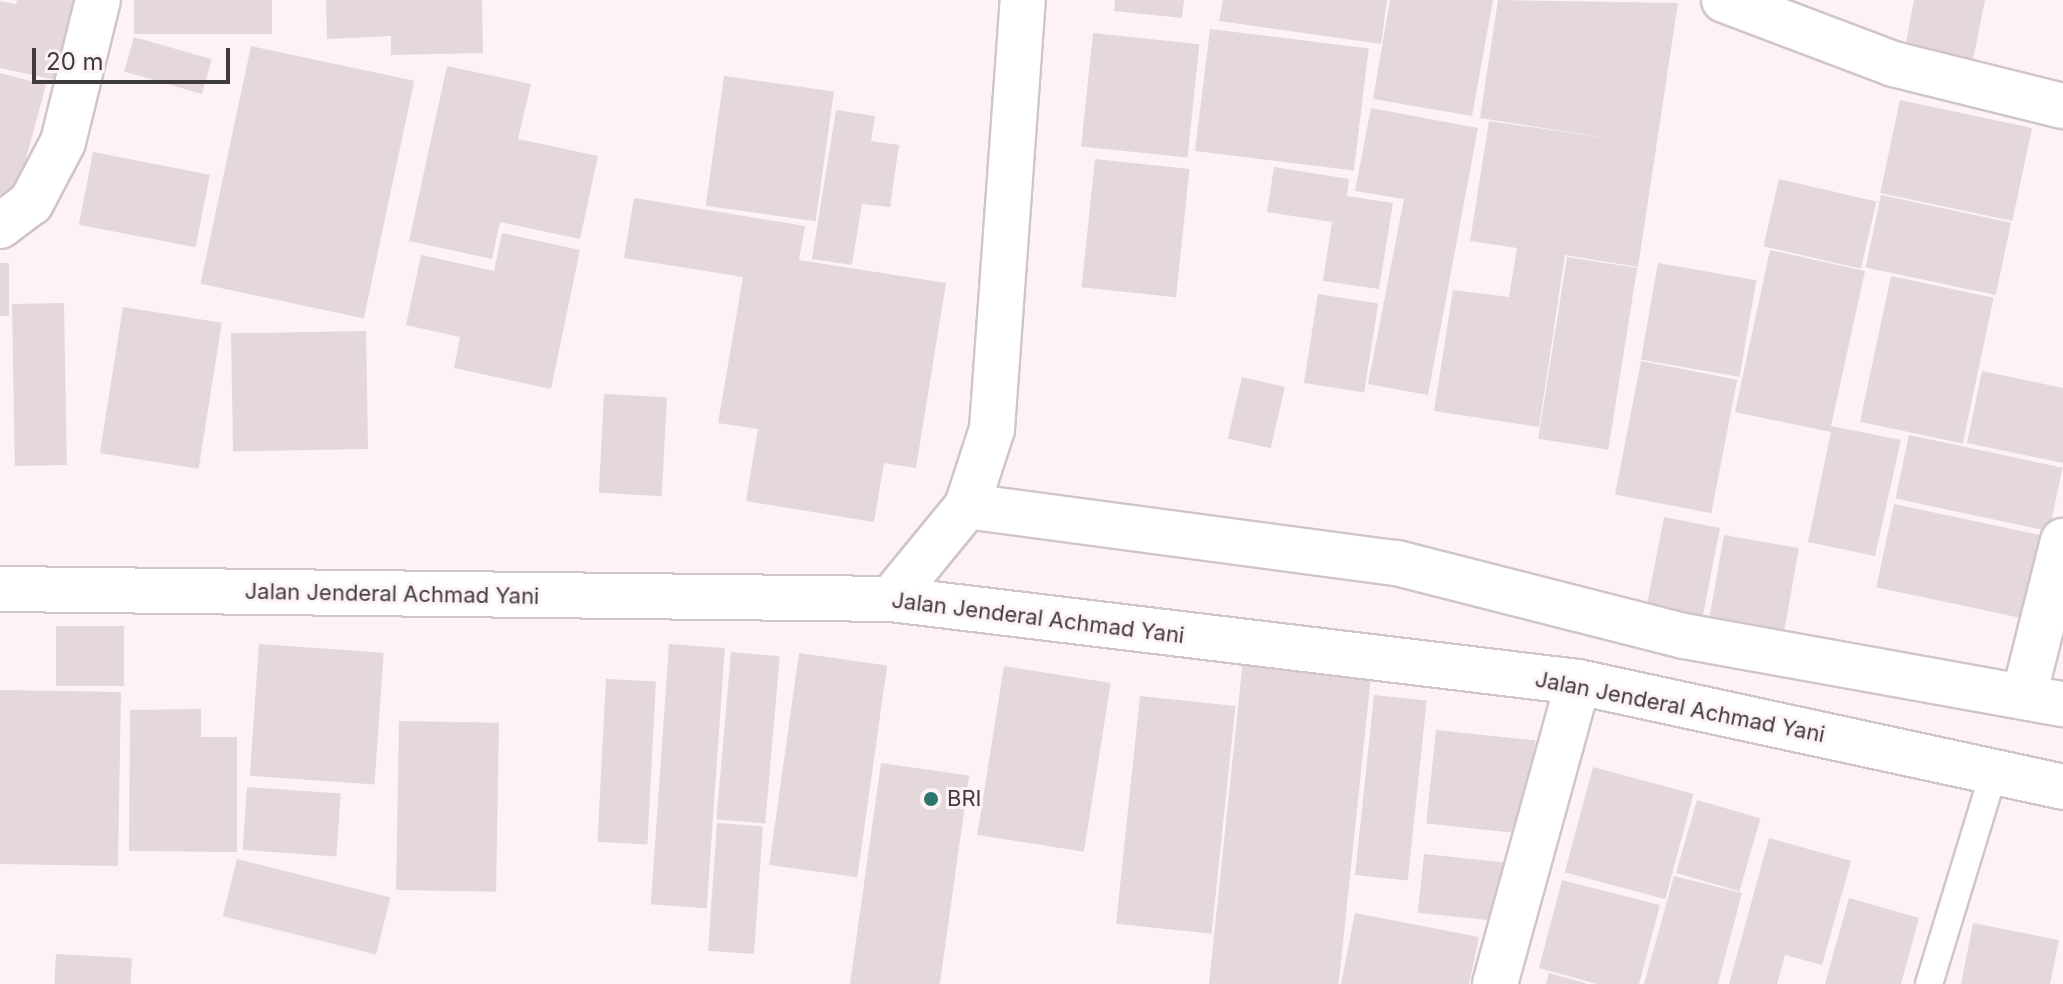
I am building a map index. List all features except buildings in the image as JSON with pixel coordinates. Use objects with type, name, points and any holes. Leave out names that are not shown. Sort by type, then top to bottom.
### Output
[{"type":"main road","points":[[0,226],[31,203],[63,142],[98,0]]},
{"type":"main road","points":[[891,599],[967,506],[992,429],[1023,0]]},
{"type":"main road","points":[[1724,0],[1893,64],[2063,106]]},
{"type":"main road","points":[[967,506],[1397,563],[1684,636],[2044,700],[2063,541]]},
{"type":"main road","name":"Jalan Jenderal Achmad Yani","points":[[0,589],[891,599],[1578,682],[2063,787]]},
{"type":"main road","points":[[1495,984],[1578,682]]},
{"type":"lane","points":[[1929,984],[1994,772]]},
{"type":"place","name":"BRI","points":[[931,799]]}]
